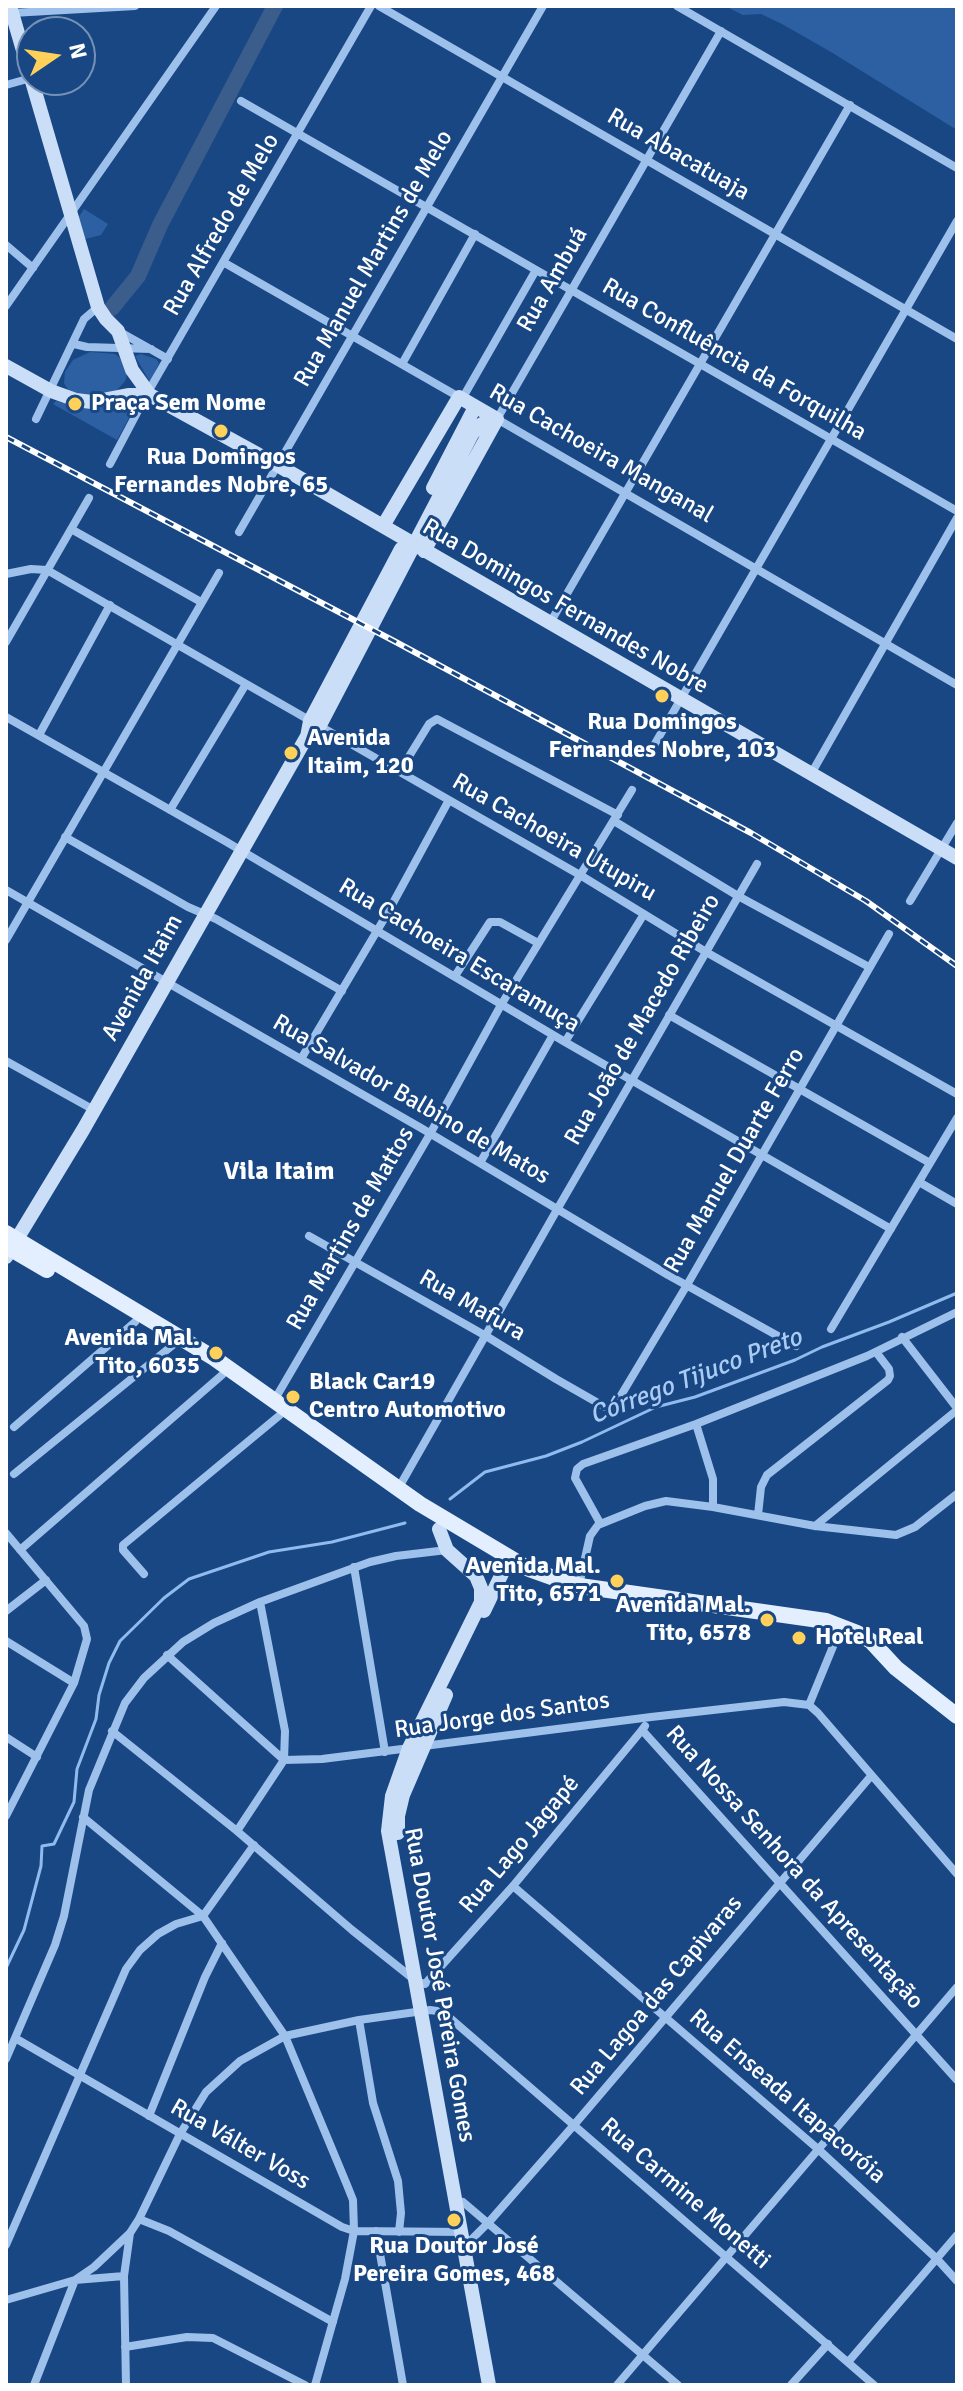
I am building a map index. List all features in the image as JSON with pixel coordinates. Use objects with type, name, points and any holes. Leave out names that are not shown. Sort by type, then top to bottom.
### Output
[{"type":"main road","points":[[10,1245],[277,1407],[444,1520],[506,1566]]},
{"type":"main road","points":[[10,1245],[214,1358],[393,1497],[439,1529],[506,1566],[529,1569],[579,1586],[796,1618],[839,1631],[896,1668],[957,1716]]},
{"type":"street","points":[[16,32],[9,11],[135,6]]},
{"type":"street","points":[[6,306],[216,6]]},
{"type":"street","name":"Rua Alfredo de Melo","points":[[110,464],[371,6]]},
{"type":"street","name":"Rua Abacatuaja","points":[[379,6],[957,339]]},
{"type":"street","name":"Rua Manuel Martins de Melo","points":[[239,532],[543,6]]},
{"type":"street","points":[[677,6],[957,168]]},
{"type":"street","name":"Rua Ambuá","points":[[424,551],[495,418],[721,31]]},
{"type":"street","points":[[36,96],[99,309],[115,328],[168,359]]},
{"type":"street","name":"Rua Confluência da Forquilha","points":[[241,101],[957,511]]},
{"type":"street","points":[[550,624],[850,105]]},
{"type":"street","points":[[649,754],[957,221]]},
{"type":"street","points":[[402,364],[475,234]]},
{"type":"street","points":[[6,245],[33,268]]},
{"type":"street","name":"Rua Cachoeira Manganal","points":[[223,262],[957,685]]},
{"type":"street","points":[[383,526],[536,270]]},
{"type":"street","points":[[36,419],[84,319],[99,309]]},
{"type":"street","name":"Rua Domingos Fernandes Nobre","points":[[115,328],[132,370],[148,394],[279,466],[957,858]]},
{"type":"street","points":[[74,344],[151,349]]},
{"type":"street","name":"Rua Domingos Fernandes Nobre","points":[[6,366],[51,391],[76,400],[92,402],[148,394]]},
{"type":"street","points":[[119,396],[128,388],[132,370]]},
{"type":"street","name":"Avenida Itaim","points":[[10,1245],[94,1110],[315,723],[468,430],[475,407]]},
{"type":"street","name":"Avenida Itaim","points":[[468,430],[495,418]]},
{"type":"street","points":[[6,642],[89,498]]},
{"type":"street","points":[[811,774],[957,518]]},
{"type":"street","points":[[71,529],[201,602]]},
{"type":"street","points":[[6,574],[31,569],[47,570]]},
{"type":"street","name":"Rua Cachoeira Utupiru","points":[[47,570],[957,1094]]},
{"type":"street","points":[[6,940],[219,573]]},
{"type":"street","points":[[39,735],[110,605]]},
{"type":"street","points":[[170,810],[246,684]]},
{"type":"street","name":"Rua Cachoeira Escaramuça","points":[[6,717],[241,850],[501,1005],[891,1229]]},
{"type":"street","points":[[400,771],[429,724],[437,719],[616,818],[738,896],[869,967]]},
{"type":"street","name":"Rua Martins de Mattos","points":[[144,1574],[123,1550],[123,1545],[277,1407],[501,1005],[632,790]]},
{"type":"street","points":[[301,1059],[377,931],[449,800]]},
{"type":"street","points":[[910,901],[957,823]]},
{"type":"street","points":[[65,837],[342,991]]},
{"type":"street","name":"Rua João de Macedo Ribeiro","points":[[398,1489],[757,864]]},
{"type":"street","name":"Rua Salvador Balbino de Matos","points":[[6,890],[796,1346]]},
{"type":"street","points":[[565,1042],[644,914]]},
{"type":"street","points":[[455,976],[490,922],[500,922],[538,943]]},
{"type":"street","name":"Rua Manuel Duarte Ferro","points":[[614,1407],[889,934]]},
{"type":"street","points":[[669,1015],[930,1163]]},
{"type":"street","points":[[480,1163],[553,1035]]},
{"type":"street","points":[[6,1061],[94,1110]]},
{"type":"street","points":[[831,1329],[957,1118]]},
{"type":"street","points":[[919,1182],[957,1204]]},
{"type":"street","name":"Rua Mafura","points":[[309,1236],[605,1407],[614,1407]]},
{"type":"street","points":[[600,1523],[575,1478],[577,1469],[583,1464],[696,1424],[876,1352],[957,1312]]},
{"type":"street","points":[[14,1427],[135,1322]]},
{"type":"street","points":[[815,1526],[957,1409],[902,1337]]},
{"type":"street","points":[[14,1474],[173,1345]]},
{"type":"street","points":[[758,1515],[761,1487],[767,1475],[888,1380],[889,1369],[876,1352]]},
{"type":"street","points":[[20,1550],[222,1375]]},
{"type":"street","points":[[696,1424],[713,1479],[713,1507]]},
{"type":"street","points":[[579,1586],[590,1536],[600,1523],[645,1506],[666,1501],[815,1526],[903,1534],[957,1494]]},
{"type":"street","points":[[439,1529],[447,1550],[479,1582],[490,1581],[506,1566]]},
{"type":"street","points":[[6,1533],[86,1630],[87,1639],[74,1683],[6,1816]]},
{"type":"street","points":[[6,2059],[55,1945],[64,1916],[89,1790],[125,1703],[144,1678],[183,1642],[214,1623],[260,1602],[354,1567],[396,1556],[447,1550]]},
{"type":"street","name":"Rua Doutor José Pereira Gomes","points":[[416,1747],[506,1566]]},
{"type":"street","points":[[354,1567],[385,1752]]},
{"type":"street","points":[[6,1611],[46,1580]]},
{"type":"street","name":"Rua Doutor José Pereira Gomes","points":[[479,1582],[481,1602],[416,1747],[397,1828],[420,1982],[495,2385]]},
{"type":"street","points":[[237,1831],[284,1760],[285,1731],[260,1602]]},
{"type":"street","points":[[839,1631],[809,1705],[957,1874]]},
{"type":"street","points":[[6,1641],[74,1683]]},
{"type":"street","points":[[167,1655],[284,1760]]},
{"type":"street","name":"Rua Jorge dos Santos","points":[[284,1760],[385,1752],[784,1702],[809,1705]]},
{"type":"street","name":"Rua Nossa Senhora da Apresentação","points":[[651,1717],[642,1730],[957,2080]]},
{"type":"street","name":"Rua Lago Jagapé","points":[[420,1982],[513,1886],[642,1730]]},
{"type":"street","points":[[112,1731],[254,1845],[352,1930],[420,1982]]},
{"type":"street","points":[[6,1737],[37,1757]]},
{"type":"street","name":"Rua Lagoa das Capivaras","points":[[466,2235],[489,2222],[871,1776]]},
{"type":"street","points":[[83,1817],[203,1916],[285,2036],[353,2200],[354,2231],[315,2385]]},
{"type":"street","points":[[6,2245],[126,1969],[140,1950],[158,1934],[176,1924],[203,1916],[254,1845]]},
{"type":"street","name":"Rua Enseada Itapacoróia","points":[[513,1886],[818,2149],[957,2281]]},
{"type":"street","points":[[149,2116],[205,1977],[222,1943]]},
{"type":"street","points":[[617,2385],[957,1987]]},
{"type":"street","points":[[34,2385],[75,2280],[130,2233],[180,2134],[206,2092],[222,2075],[249,2055],[285,2036],[425,2010]]},
{"type":"street","name":"Rua Doutor José Pereira Gomes","points":[[425,2010],[463,2202],[489,2385]]},
{"type":"street","name":"Rua Carmine Monetti","points":[[425,2010],[437,2011],[450,2018],[874,2385]]},
{"type":"street","points":[[359,2020],[373,2103],[398,2181],[399,2232]]},
{"type":"street","name":"Rua Válter Voss","points":[[15,2038],[342,2227],[354,2231],[466,2235]]},
{"type":"street","points":[[463,2202],[678,2385]]},
{"type":"street","points":[[139,2219],[169,2231],[333,2322]]},
{"type":"street","points":[[376,2231],[403,2385]]},
{"type":"street","points":[[128,2382],[124,2276],[130,2233]]},
{"type":"street","points":[[849,2361],[957,2235]]},
{"type":"street","points":[[6,2300],[75,2280],[124,2276]]},
{"type":"street","points":[[125,2347],[187,2337],[213,2338],[305,2385]]},
{"type":"street","points":[[791,2385],[828,2344]]},
{"type":"shaded area","points":[[725,6],[957,6],[957,130],[782,24],[761,14],[743,15]]},
{"type":"shaded area","points":[[84,209],[108,224],[101,235],[85,239],[78,218]]},
{"type":"shaded area","points":[[90,352],[115,354],[120,358],[127,375],[117,390],[99,395],[70,393],[64,383],[65,372],[73,360]]},
{"type":"shaded area","points":[[141,354],[159,363],[150,382],[135,356]]},
{"type":"shaded area","points":[[56,401],[72,405],[137,403],[117,440],[53,404]]},
{"type":"waterway","points":[[112,308],[138,276],[160,225],[275,6]]},
{"type":"waterway","name":"Córrego Tijuco Preto","points":[[450,1499],[485,1472],[546,1456],[656,1407],[695,1397],[795,1360],[957,1293]]},
{"type":"waterway","name":"Córrego Tijuco Preto","points":[[6,1968],[24,1930],[41,1866],[42,1846],[54,1844],[74,1802],[77,1769],[96,1719],[99,1695],[109,1663],[120,1641],[164,1598],[189,1579],[269,1552],[332,1542],[405,1523]]},
{"type":"railway","points":[[6,437],[751,833],[866,901],[957,966]]},
{"type":"place","name":"Praça Sem Nome","points":[[75,404]]},
{"type":"place","name":"Rua Domingos Fernandes Nobre, 65","points":[[221,431]]},
{"type":"place","name":"Rua Domingos Fernandes Nobre, 103","points":[[662,696]]},
{"type":"place","name":"Avenida Itaim, 120","points":[[291,753]]},
{"type":"place","name":"Avenida Mal. Tito, 6035","points":[[216,1353]]},
{"type":"place","name":"Black Car19 Centro Automotivo","points":[[293,1397]]},
{"type":"place","name":"Avenida Mal. Tito, 6571","points":[[617,1581]]},
{"type":"place","name":"Avenida Mal. Tito, 6578","points":[[767,1620]]},
{"type":"place","name":"Hotel Real","points":[[799,1638]]},
{"type":"place","name":"Rua Doutor José Pereira Gomes, 468","points":[[454,2220]]},
{"type":"district","name":"Vila Itaim","points":[[279,1172]]}]
